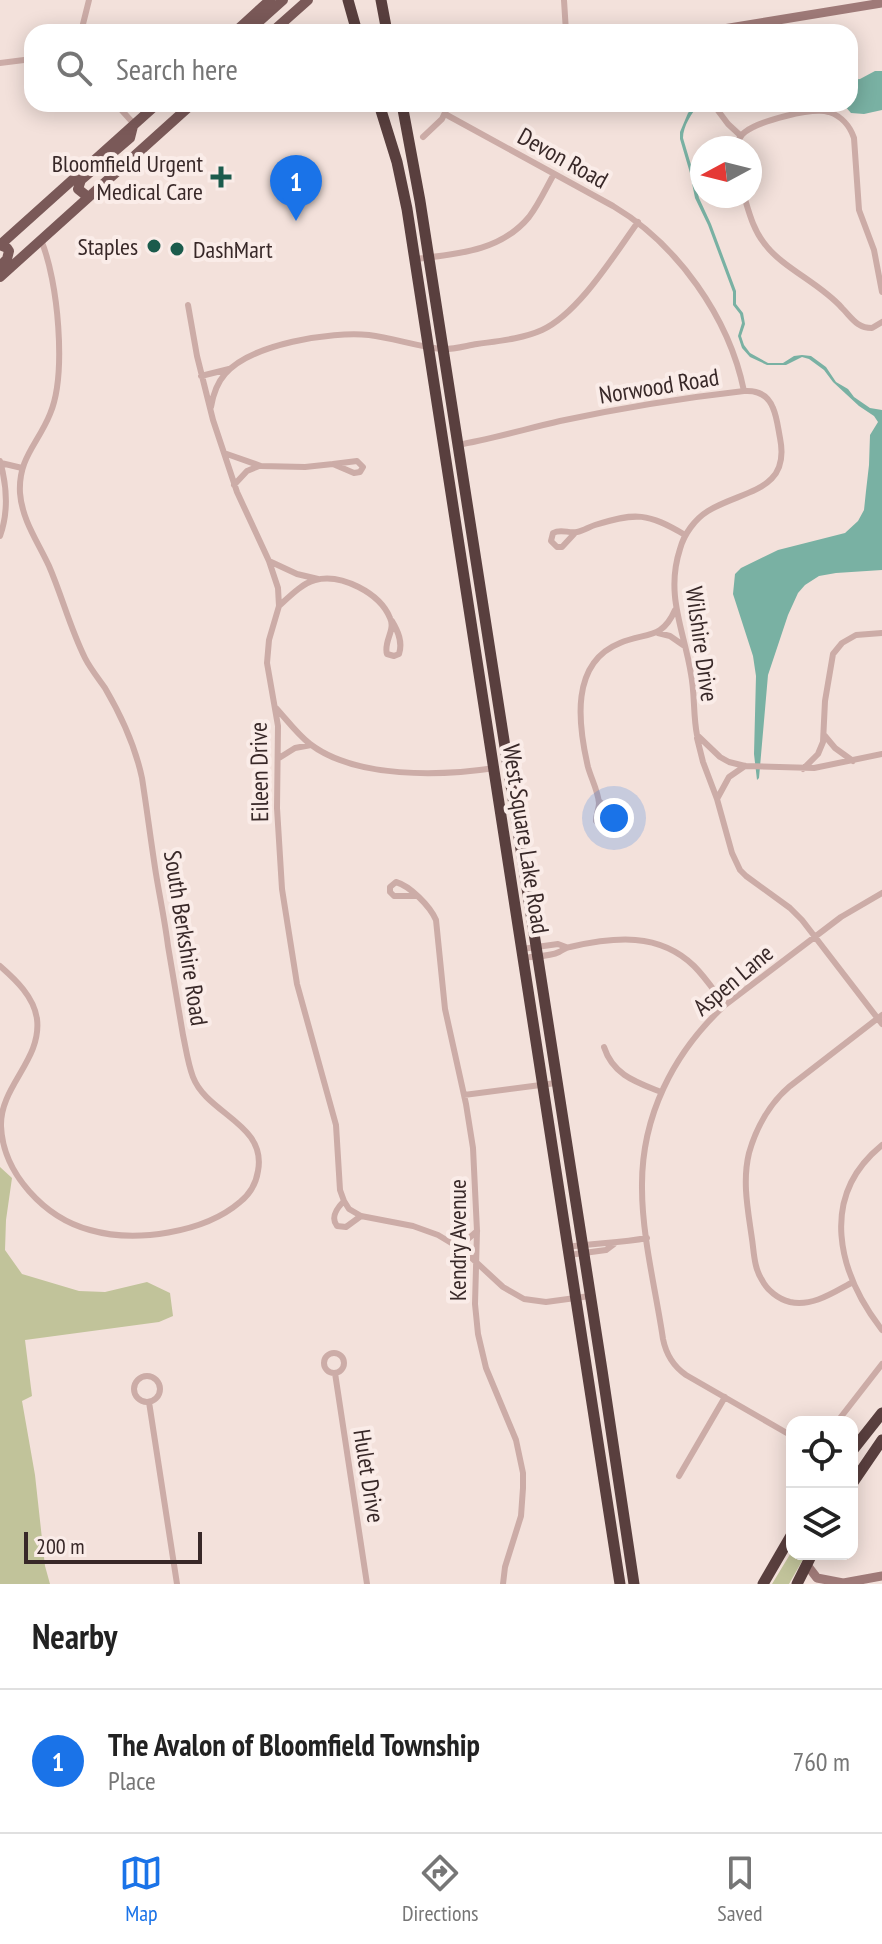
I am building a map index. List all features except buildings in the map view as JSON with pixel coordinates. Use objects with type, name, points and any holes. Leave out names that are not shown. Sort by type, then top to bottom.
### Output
[{"type":"highway","points":[[348,0],[355,24]]},
{"type":"highway","points":[[381,0],[386,24]]},
{"type":"highway","name":"West Square Lake Road","points":[[381,112],[401,175],[415,259],[620,1584]]},
{"type":"highway","name":"West Square Lake Road","points":[[404,112],[634,1584]]},
{"type":"highway","points":[[858,1443],[882,1413]]},
{"type":"highway","points":[[858,1475],[882,1440]]},
{"type":"highway","points":[[763,1584],[786,1544]]},
{"type":"highway","points":[[797,1584],[810,1560]]},
{"type":"main road","points":[[244,24],[270,0]]},
{"type":"main road","points":[[256,24],[283,0]]},
{"type":"main road","points":[[281,24],[308,0]]},
{"type":"main road","points":[[0,266],[7,259],[9,251],[0,245],[148,112]]},
{"type":"main road","points":[[177,117],[180,112]]},
{"type":"main road","points":[[0,277],[183,112]]},
{"type":"main road","points":[[88,197],[78,189],[81,180],[130,138],[134,124]]},
{"type":"street","points":[[83,24],[89,0]]},
{"type":"street","points":[[564,0],[566,24]]},
{"type":"street","points":[[754,24],[882,3]]},
{"type":"street","points":[[0,63],[24,60]]},
{"type":"street","points":[[123,112],[134,124]]},
{"type":"street","points":[[719,112],[741,136],[760,125],[809,112]]},
{"type":"street","points":[[822,112],[831,113],[847,125],[854,138],[859,210],[874,250],[882,292]]},
{"type":"street","points":[[423,137],[445,114]]},
{"type":"street","name":"Devon Road","points":[[445,114],[638,222],[659,240]]},
{"type":"street","points":[[415,259],[472,252],[505,238],[530,216],[554,174]]},
{"type":"street","points":[[748,208],[756,231],[775,255],[827,293],[862,327],[872,328],[882,322]]},
{"type":"street","points":[[201,376],[233,367],[274,347],[329,336],[371,335],[442,349],[540,331],[555,323],[578,302],[638,222]]},
{"type":"street","name":"South Berkshire Road","points":[[0,966],[28,996],[37,1022],[33,1049],[3,1109],[1,1130],[8,1160],[18,1179],[31,1193],[63,1218],[84,1228],[112,1234],[148,1234],[172,1232],[211,1220],[230,1210],[249,1193],[257,1176],[259,1156],[256,1144],[248,1133],[203,1095],[192,1074],[178,1009],[142,778],[133,745],[121,715],[84,657],[23,509],[20,489],[22,468],[51,413],[58,368],[59,336],[54,292],[48,258],[41,240]]},
{"type":"street","name":"Norwood Road","points":[[457,445],[642,405],[744,391],[734,355],[709,305],[684,267],[659,240]]},
{"type":"street","name":"Eileen Drive","points":[[188,305],[210,410],[234,485],[278,588],[279,606],[267,655],[269,682],[276,708],[279,758],[277,820],[281,871],[302,1004],[336,1125],[340,1190],[344,1201],[349,1209],[361,1216],[420,1228],[459,1247],[503,1287],[524,1299],[546,1302],[590,1296]]},
{"type":"street","points":[[210,410],[219,382],[233,367]]},
{"type":"street","points":[[575,533],[609,521],[641,516],[662,522],[685,535],[704,514],[762,487],[773,478],[782,458],[782,446],[772,406],[762,394],[744,391]]},
{"type":"street","points":[[224,453],[261,466],[333,464]]},
{"type":"street","points":[[0,536],[6,509],[0,462],[22,468]]},
{"type":"street","points":[[234,485],[247,471],[261,466]]},
{"type":"street","points":[[6,509],[23,509]]},
{"type":"street","name":"Wilshire Drive","points":[[685,535],[675,569],[675,608],[691,674],[703,762],[732,853],[746,876],[790,908],[881,1019]]},
{"type":"street","points":[[269,561],[303,576],[339,581],[364,591],[382,606],[392,621],[401,645],[400,652],[394,656],[387,654],[385,648],[392,621]]},
{"type":"street","points":[[279,606],[304,585],[321,579]]},
{"type":"street","points":[[658,633],[675,608]]},
{"type":"street","points":[[599,801],[588,767],[583,731],[581,695],[586,677],[598,658],[611,647],[627,640],[658,633],[670,636],[685,646]]},
{"type":"street","points":[[803,769],[818,754],[825,736],[825,701],[833,654],[842,643],[856,635],[882,633]]},
{"type":"street","points":[[276,708],[311,745],[350,763],[391,771],[468,771],[507,766]]},
{"type":"street","name":"Wilshire Drive","points":[[697,735],[720,757],[752,766]]},
{"type":"street","points":[[825,736],[853,761]]},
{"type":"street","points":[[279,758],[295,748],[311,745]]},
{"type":"street","points":[[717,799],[729,777],[752,766],[803,769],[882,754]]},
{"type":"street","name":"Aspen Lane","points":[[786,1433],[681,1371],[668,1355],[643,1204],[642,1169],[647,1134],[661,1092],[676,1063],[725,1005],[849,911],[882,893]]},
{"type":"street","name":"Kendry Avenue","points":[[415,896],[432,911],[438,925],[446,1017],[473,1148],[477,1231],[475,1312],[481,1350],[518,1446],[523,1473],[522,1511],[503,1584]]},
{"type":"street","points":[[522,954],[559,952],[566,947],[620,939],[658,944],[678,953],[693,965],[725,1005]]},
{"type":"street","points":[[853,1282],[806,1303],[786,1301],[770,1291],[756,1266],[745,1177],[754,1138],[777,1099],[881,1019]]},
{"type":"street","points":[[604,1047],[609,1060],[622,1074],[661,1092]]},
{"type":"street","points":[[464,1095],[556,1083]]},
{"type":"street","points":[[882,1145],[867,1160],[849,1190],[842,1215],[841,1243],[853,1282],[882,1330]]},
{"type":"street","name":"Eileen Drive","points":[[344,1201],[335,1213],[336,1224],[346,1227],[361,1216]]},
{"type":"street","points":[[459,1247],[477,1231]]},
{"type":"street","points":[[568,1251],[606,1250],[614,1244],[647,1238]]},
{"type":"street","points":[[842,1416],[882,1364]]},
{"type":"street","name":"Hulet Drive","points":[[335,1373],[367,1584]]},
{"type":"street","points":[[146,1377],[156,1379],[160,1388],[158,1396],[149,1402],[138,1398],[135,1391],[136,1383],[146,1377]]},
{"type":"street","points":[[679,1476],[725,1397]]},
{"type":"street","points":[[149,1402],[177,1584]]},
{"type":"street","points":[[810,1560],[817,1578],[840,1583],[882,1576]]},
{"type":"green space","points":[[0,1167],[12,1178],[5,1250],[22,1274],[79,1291],[105,1292],[147,1282],[170,1293],[173,1316],[159,1322],[25,1340],[32,1396],[22,1401],[50,1584],[0,1584]]},
{"type":"green space","points":[[787,1560],[803,1560],[789,1584],[772,1584]]},
{"type":"water","points":[[882,71],[882,110],[864,114],[850,112],[858,112],[860,79]]},
{"type":"water","points":[[694,112],[683,133],[690,173],[680,139],[688,113]]},
{"type":"water","points":[[700,208],[704,208],[711,224],[736,291],[736,304],[743,313],[745,324],[741,336],[750,353],[768,363],[783,363],[794,356],[811,356],[854,397],[870,408],[882,410],[882,570],[819,576],[798,593],[768,675],[757,780],[754,754],[756,676],[753,656],[733,594],[735,574],[778,550],[845,533],[858,521],[864,510],[870,435],[878,422],[809,359],[802,357],[786,365],[767,365],[750,357],[742,348],[738,336],[742,323],[740,314],[733,305],[733,292]]},
{"type":"place","name":"Bloomfield Urgent Medical Care","points":[[221,177]]},
{"type":"place","name":"The Avalon of Bloomfield Township","points":[[296,221]]},
{"type":"place","name":"Staples","points":[[154,246]]},
{"type":"place","name":"DashMart","points":[[177,249]]}]
